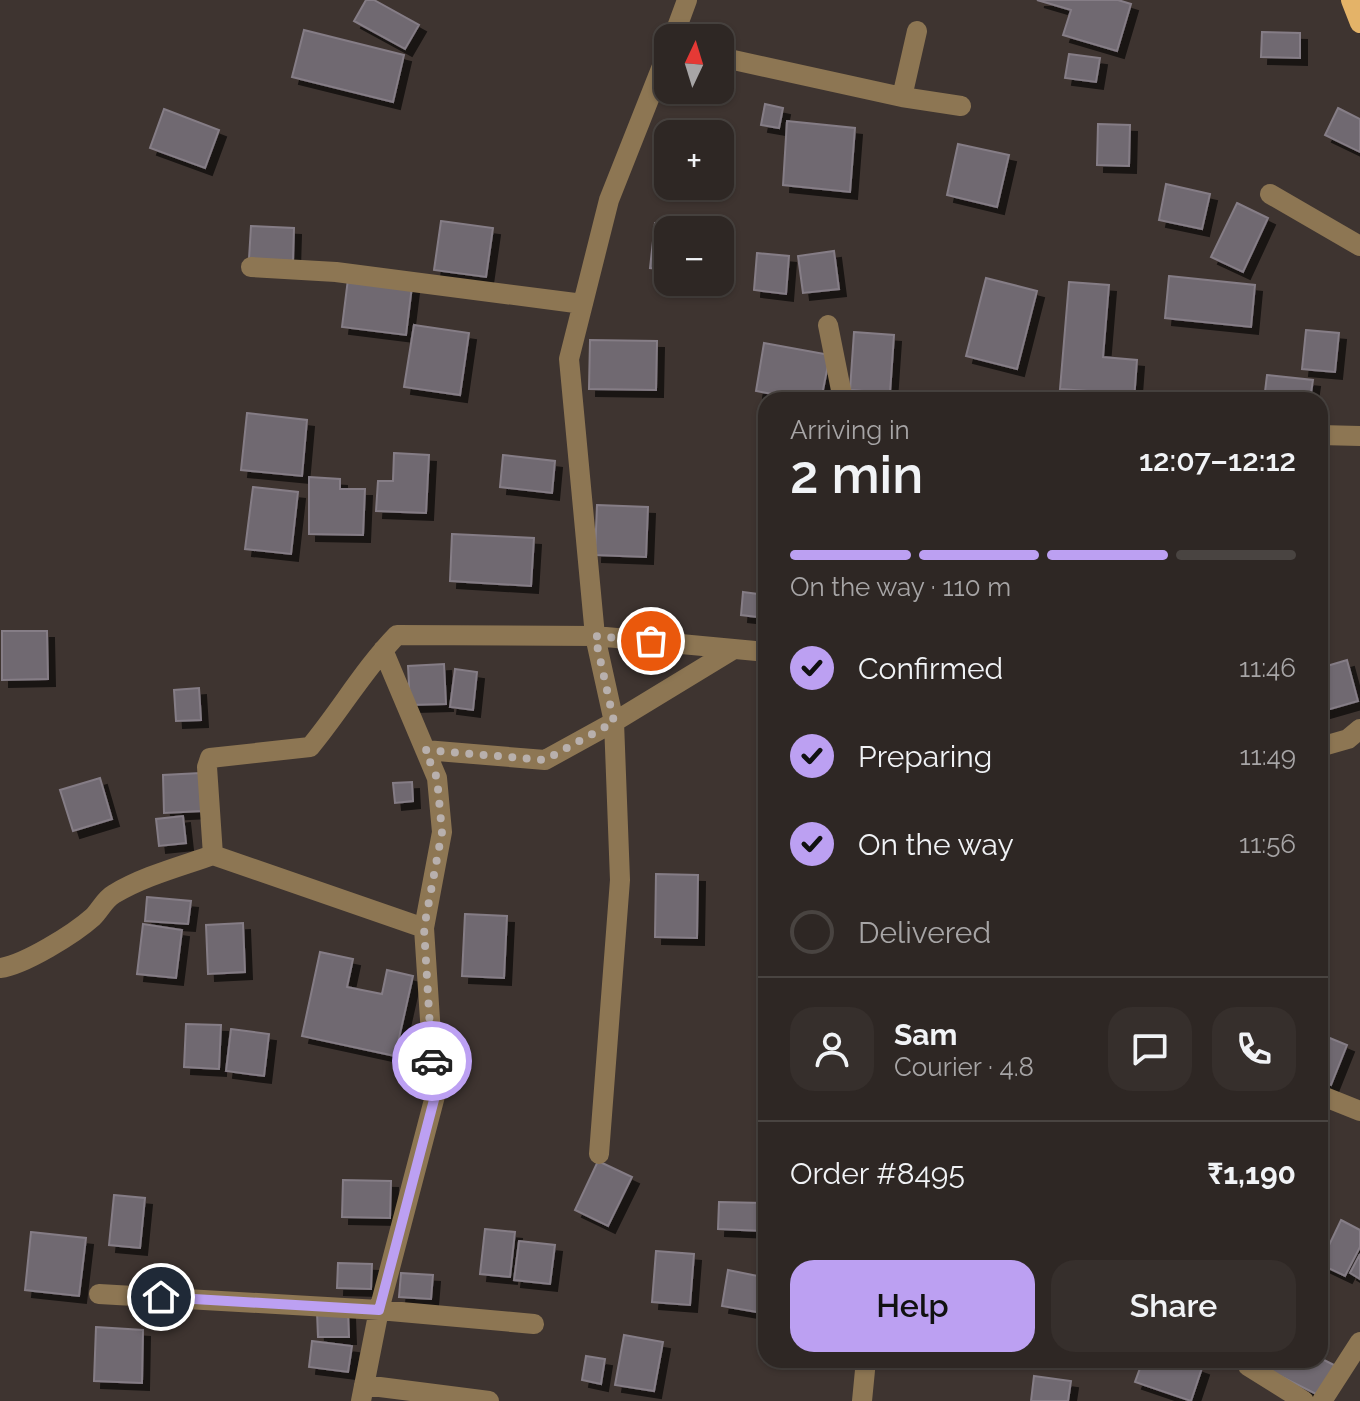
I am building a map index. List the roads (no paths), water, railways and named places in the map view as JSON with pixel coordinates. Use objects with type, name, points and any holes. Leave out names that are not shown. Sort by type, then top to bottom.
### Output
[{"type":"main road","points":[[1351,0],[1360,23]]},
{"type":"street","points":[[678,24],[687,0]]},
{"type":"street","points":[[902,97],[917,31]]},
{"type":"street","points":[[734,60],[902,97],[961,106]]},
{"type":"street","points":[[599,1154],[620,880],[614,722],[595,636],[569,359],[609,200],[654,86]]},
{"type":"street","points":[[1270,194],[1360,246]]},
{"type":"street","points":[[251,267],[351,274],[583,304]]},
{"type":"street","points":[[828,325],[841,392]]},
{"type":"street","points":[[1328,435],[1360,436]]},
{"type":"street","points":[[213,855],[207,767],[210,758],[310,747],[397,635],[595,636],[758,651]]},
{"type":"street","points":[[425,750],[545,760],[734,649]]},
{"type":"street","points":[[383,650],[437,778],[442,832],[424,928],[435,1096],[379,1310],[362,1393],[489,1401]]},
{"type":"street","points":[[1328,745],[1348,739],[1360,729]]},
{"type":"street","points":[[0,968],[13,967],[40,952],[93,917],[110,896],[151,876],[213,855],[424,928]]},
{"type":"street","points":[[1328,1098],[1360,1111]]},
{"type":"street","points":[[99,1294],[379,1310],[534,1324]]},
{"type":"street","points":[[1322,1401],[1360,1342]]},
{"type":"street","points":[[862,1401],[865,1368]]},
{"type":"street","points":[[1251,1368],[1304,1401]]}]
